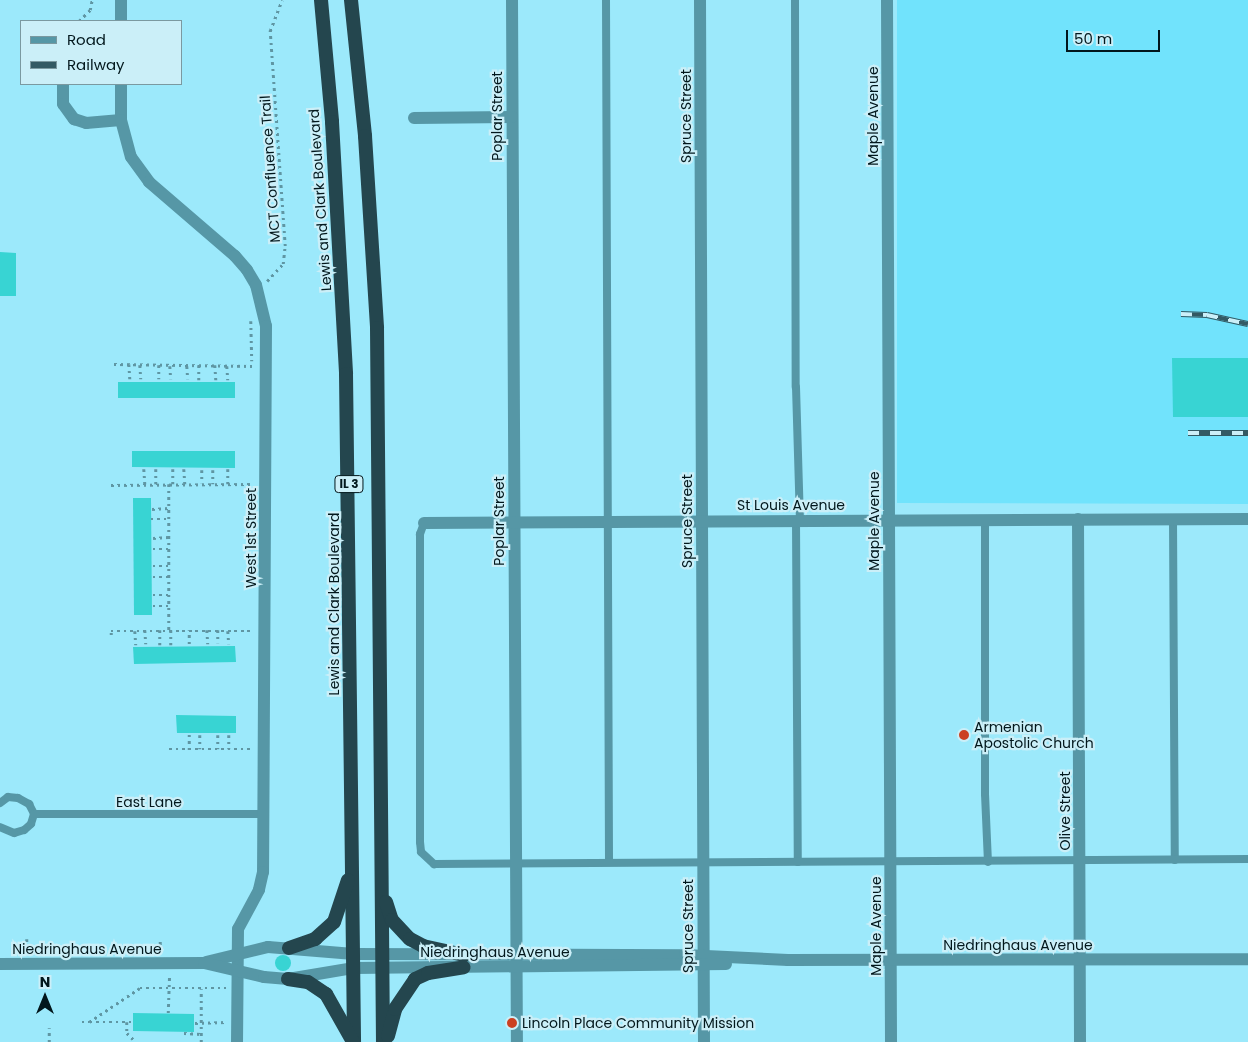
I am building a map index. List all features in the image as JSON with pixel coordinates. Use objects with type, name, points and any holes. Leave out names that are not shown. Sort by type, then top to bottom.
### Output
[{"type":"highway","points":[[314,0],[323,25]]},
{"type":"highway","name":"Lewis and Clark Boulevard","points":[[321,0],[339,229],[346,374],[354,961]]},
{"type":"highway","name":"IL 3","points":[[351,0],[370,208],[377,328],[383,961],[382,1042]]},
{"type":"highway","points":[[353,21],[356,0]]},
{"type":"highway","points":[[289,948],[315,939],[334,922],[352,862]]},
{"type":"highway","points":[[382,892],[392,920],[410,940],[464,961]]},
{"type":"highway","name":"IL 3","points":[[354,961],[354,1042]]},
{"type":"highway","points":[[386,1042],[395,1009],[408,985],[428,973],[464,961]]},
{"type":"highway","points":[[288,978],[308,982],[326,994],[338,1011],[354,1042]]},
{"type":"street","points":[[121,0],[121,20]]},
{"type":"street","name":"Poplar Street","points":[[512,0],[517,1042]]},
{"type":"street","name":"Spruce Street","points":[[700,0],[704,1042]]},
{"type":"street","name":"Maple Avenue","points":[[887,0],[892,1042]]},
{"type":"street","points":[[63,85],[63,104],[74,119],[86,122],[121,120]]},
{"type":"street","name":"West 1st Street","points":[[121,85],[121,120],[125,141],[139,170],[235,256],[256,285],[266,326],[263,872],[259,890],[240,921],[237,954],[237,1042]]},
{"type":"street","points":[[414,118],[512,117]]},
{"type":"street","name":"St Louis Avenue","points":[[424,523],[1248,518]]},
{"type":"street","name":"Olive Street","points":[[1078,519],[1080,1042]]},
{"type":"street","name":"Niedringhaus Avenue","points":[[204,963],[268,947],[289,948],[354,961],[1248,958]]},
{"type":"street","name":"Niedringhaus Avenue","points":[[0,964],[204,963],[288,978],[354,961]]},
{"type":"lane","points":[[606,0],[609,862]]},
{"type":"lane","points":[[795,0],[798,862]]},
{"type":"lane","points":[[1173,519],[1175,860]]},
{"type":"lane","points":[[985,520],[985,794],[988,862]]},
{"type":"lane","points":[[424,523],[420,534],[421,852],[428,861],[441,866],[516,862],[988,862],[1248,859]]},
{"type":"lane","points":[[0,803],[8,797],[18,798],[29,804],[34,814],[24,830],[14,833],[0,827]]},
{"type":"lane","name":"East Lane","points":[[34,814],[264,814]]},
{"type":"path","points":[[80,20],[90,10],[92,0]]},
{"type":"path","name":"MCT Confluence Trail","points":[[256,285],[275,276],[284,256],[282,169],[270,31],[282,0]]},
{"type":"path","points":[[251,317],[252,347]]},
{"type":"path","points":[[114,364],[252,366]]},
{"type":"path","points":[[129,364],[130,379]]},
{"type":"path","points":[[140,364],[141,379]]},
{"type":"path","points":[[159,365],[159,379]]},
{"type":"path","points":[[170,365],[171,379]]},
{"type":"path","points":[[188,365],[188,379]]},
{"type":"path","points":[[199,365],[199,380]]},
{"type":"path","points":[[216,365],[216,380]]},
{"type":"path","points":[[227,366],[228,380]]},
{"type":"path","points":[[144,469],[145,484]]},
{"type":"path","points":[[156,469],[156,484]]},
{"type":"path","points":[[173,469],[174,484]]},
{"type":"path","points":[[184,469],[185,484]]},
{"type":"path","points":[[228,469],[228,484]]},
{"type":"path","points":[[202,470],[202,484]]},
{"type":"path","points":[[212,470],[213,484]]},
{"type":"path","points":[[169,484],[168,537],[171,644]]},
{"type":"path","points":[[111,485],[253,484]]},
{"type":"path","points":[[152,509],[169,508]]},
{"type":"path","points":[[151,520],[168,519]]},
{"type":"path","points":[[153,538],[168,537]]},
{"type":"path","points":[[153,548],[169,548]]},
{"type":"path","points":[[153,566],[170,566]]},
{"type":"path","points":[[154,577],[170,577]]},
{"type":"path","points":[[154,595],[169,595]]},
{"type":"path","points":[[154,606],[169,606]]},
{"type":"path","points":[[146,630],[146,644]]},
{"type":"path","points":[[112,634],[111,631],[146,630],[254,631]]},
{"type":"path","points":[[160,630],[160,645]]},
{"type":"path","points":[[189,630],[189,644]]},
{"type":"path","points":[[207,630],[208,644]]},
{"type":"path","points":[[218,630],[218,643]]},
{"type":"path","points":[[135,631],[136,644]]},
{"type":"path","points":[[228,631],[229,644]]},
{"type":"path","points":[[189,734],[189,750]]},
{"type":"path","points":[[200,735],[200,749]]},
{"type":"path","points":[[218,735],[218,749]]},
{"type":"path","points":[[229,735],[229,749]]},
{"type":"path","points":[[169,749],[255,749]]},
{"type":"path","points":[[168,1013],[169,963]]},
{"type":"path","points":[[89,1022],[140,988],[237,987]]},
{"type":"path","points":[[201,1042],[202,988]]},
{"type":"path","points":[[82,1022],[133,1022]]},
{"type":"path","points":[[127,1022],[127,1033],[136,1042]]},
{"type":"path","points":[[196,1023],[227,1022]]},
{"type":"path","points":[[49,1042],[50,1028]]},
{"type":"path","points":[[184,1033],[201,1034]]},
{"type":"shaded area","points":[[897,0],[1248,0],[1248,504],[897,503]]},
{"type":"building","points":[[0,252],[16,253],[16,296],[0,296]]},
{"type":"building","points":[[1172,358],[1248,358],[1248,417],[1173,417]]},
{"type":"building","points":[[118,382],[235,382],[235,398],[118,398]]},
{"type":"building","points":[[132,451],[235,451],[235,468],[132,467]]},
{"type":"building","points":[[133,498],[151,498],[152,615],[134,615]]},
{"type":"building","points":[[235,646],[236,662],[134,664],[133,647]]},
{"type":"building","points":[[176,715],[236,716],[236,733],[177,733]]},
{"type":"building","points":[[280,955],[286,955],[291,960],[289,969],[280,971],[275,966],[275,960]]},
{"type":"building","points":[[133,1013],[194,1014],[194,1032],[133,1031]]},
{"type":"railway","points":[[1181,314],[1207,315],[1248,324]]},
{"type":"railway","points":[[1188,433],[1248,433]]},
{"type":"place","name":"Armenian Apostolic Church","points":[[964,735]]},
{"type":"place","name":"Lincoln Place Community Mission","points":[[512,1023]]}]
